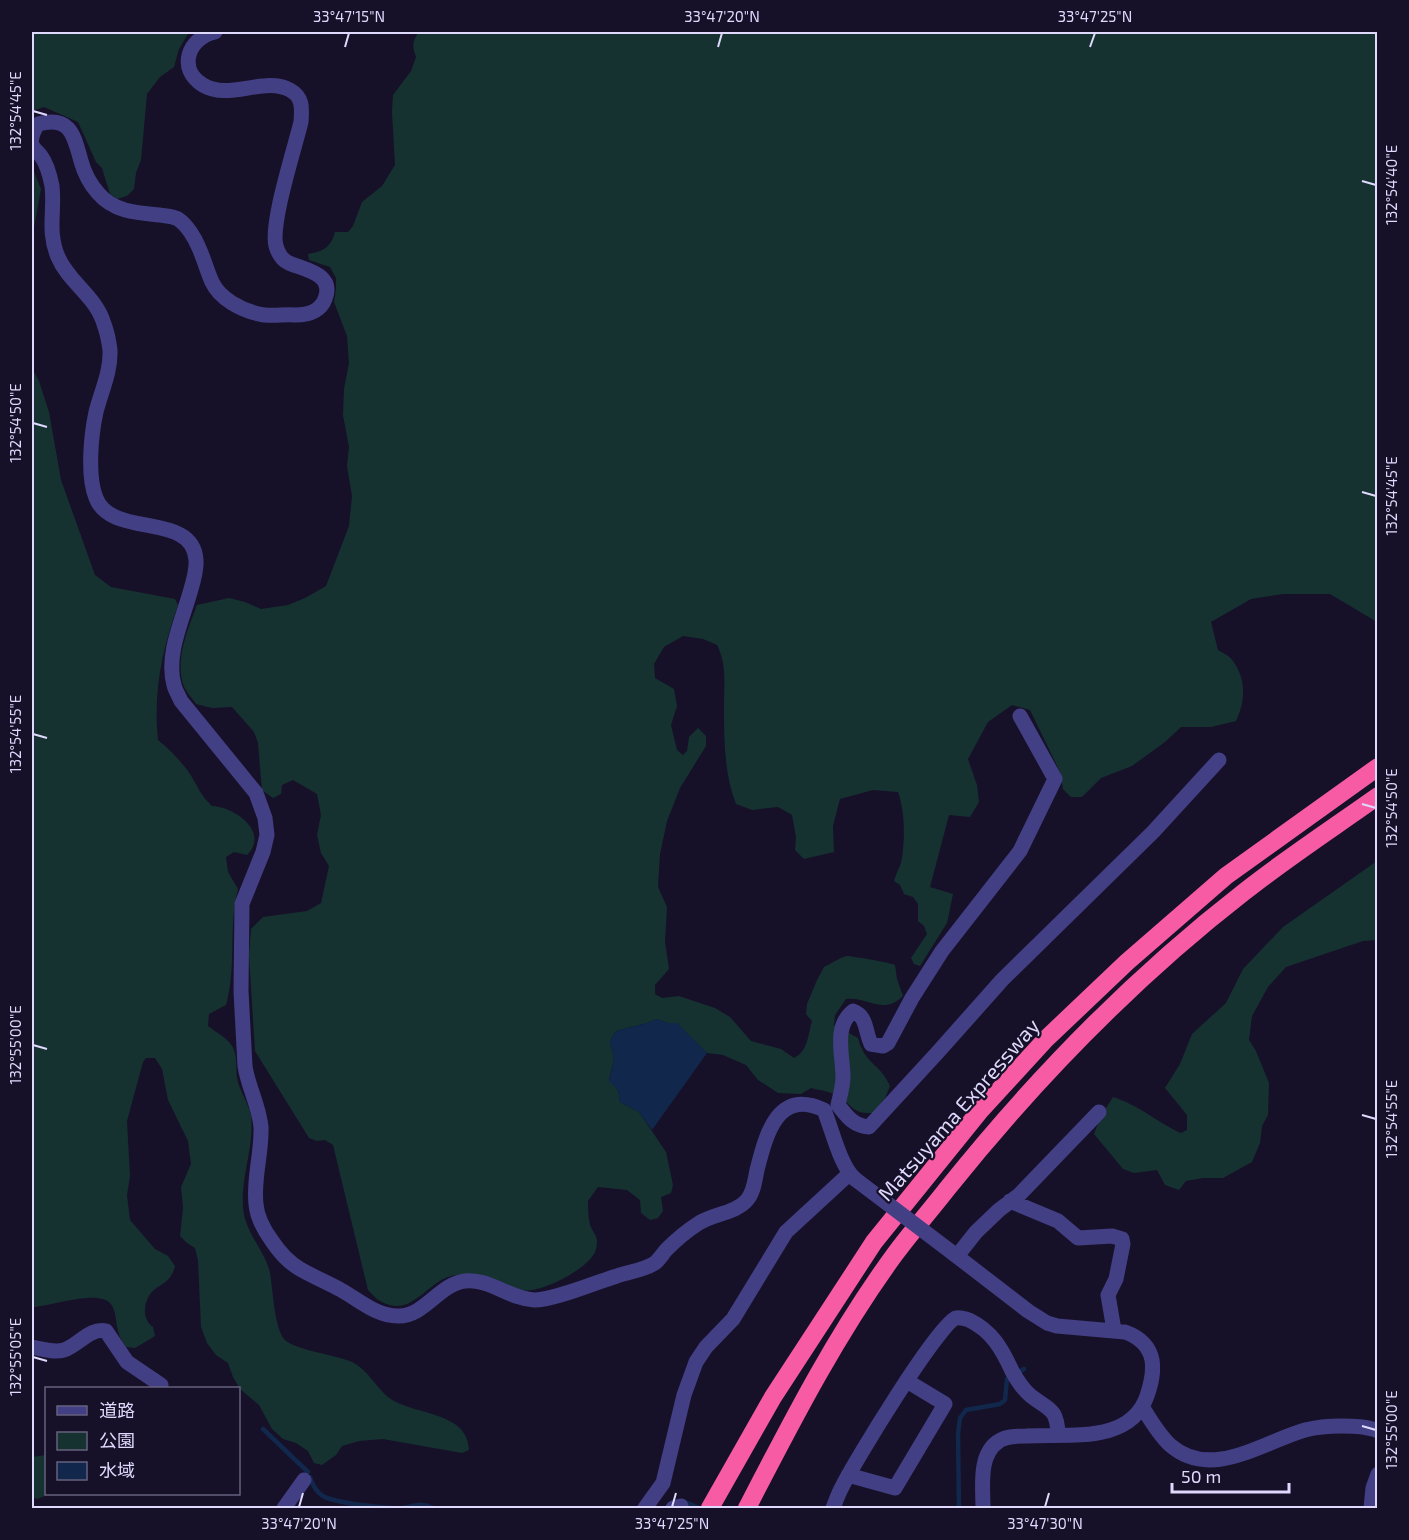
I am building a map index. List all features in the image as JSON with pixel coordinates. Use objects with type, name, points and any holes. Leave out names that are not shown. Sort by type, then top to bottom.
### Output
[{"type":"highway","name":"Matsuyama Expressway","points":[[710,1509],[773,1398],[874,1242],[979,1112],[1046,1039],[1127,962],[1226,876],[1377,767]]},
{"type":"highway","name":"Matsuyama Expressway","points":[[747,1509],[840,1336],[895,1254],[995,1129],[1065,1052],[1145,976],[1244,892],[1377,796]]},
{"type":"street","points":[[215,32],[204,34],[189,51],[188,67],[195,79],[205,87],[217,90],[271,86],[293,91],[300,99],[302,122],[279,211],[275,237],[276,247],[283,259],[313,271],[324,282],[327,288],[326,299],[314,313],[261,315],[241,308],[224,297],[213,284],[196,241],[177,219],[127,212],[112,205],[99,194],[87,177],[70,128],[58,123],[38,124],[32,133],[32,145],[46,165],[52,186],[52,236],[58,257],[65,271],[97,305],[110,350],[108,372],[93,434],[92,486],[97,501],[108,513],[123,521],[171,531],[183,536],[194,546],[196,562],[192,586],[174,651],[172,668],[174,684],[181,701],[256,793],[265,818],[267,835],[263,852],[242,904],[241,992],[244,1066],[246,1077],[257,1102],[261,1127],[256,1204],[266,1232],[286,1260],[374,1310],[399,1316],[412,1312],[453,1284],[465,1281],[476,1281],[535,1300],[644,1268],[657,1262],[669,1247],[699,1223],[738,1207],[748,1199],[764,1142],[772,1123],[780,1113],[800,1104],[814,1105],[831,1108],[852,1122],[861,1126],[869,1126],[1002,980],[1153,832],[1219,760]]},
{"type":"street","points":[[983,1509],[983,1473],[988,1452],[1000,1440],[1018,1436],[1103,1433],[1117,1428],[1143,1408],[1153,1372],[1151,1358],[1146,1345],[1136,1336],[1114,1330],[1057,1326],[1039,1319],[852,1177],[831,1108],[843,1079],[841,1032],[847,1016],[853,1011],[860,1013],[871,1044],[882,1046],[888,1043],[912,998],[942,951],[1020,851],[1055,779],[1020,716]]},
{"type":"street","points":[[956,1255],[976,1232],[1019,1195],[1100,1112]]},
{"type":"street","points":[[645,1509],[663,1483],[684,1395],[696,1362],[706,1347],[734,1319],[786,1232],[852,1177]]},
{"type":"street","points":[[1010,1201],[1058,1221],[1078,1238],[1112,1236],[1122,1239],[1116,1279],[1108,1295],[1114,1330]]},
{"type":"street","points":[[833,1509],[848,1475],[930,1345],[948,1323],[956,1318],[965,1318],[976,1323],[998,1343],[1023,1390],[1053,1412],[1057,1421],[1058,1434]]},
{"type":"street","points":[[32,1347],[44,1350],[64,1350],[96,1330],[106,1331],[127,1362],[160,1385]]},
{"type":"street","points":[[848,1475],[895,1488],[945,1404],[908,1381]]},
{"type":"street","points":[[1143,1408],[1170,1444],[1178,1451],[1200,1459],[1225,1459],[1305,1430],[1325,1426],[1349,1426],[1377,1431]]},
{"type":"street","points":[[1371,1509],[1377,1474]]},
{"type":"street","points":[[284,1509],[304,1480]]},
{"type":"green space","points":[[32,32],[189,32],[179,49],[174,67],[160,77],[147,94],[141,160],[136,173],[134,189],[127,196],[117,199],[110,194],[102,168],[96,162],[78,122],[44,107],[32,111]]},
{"type":"green space","points":[[419,32],[1377,32],[1377,622],[1330,594],[1283,594],[1251,599],[1211,622],[1218,650],[1232,659],[1241,676],[1243,699],[1236,721],[1211,727],[1181,727],[1132,766],[1101,778],[1082,797],[1071,797],[1063,789],[1060,772],[1030,710],[1012,705],[988,722],[968,759],[977,785],[979,802],[970,817],[949,815],[930,887],[953,894],[947,923],[920,966],[914,964],[911,958],[927,934],[924,926],[918,921],[918,904],[913,897],[904,894],[900,885],[894,881],[901,861],[904,842],[903,816],[898,792],[873,790],[840,799],[833,826],[834,852],[804,859],[795,850],[796,837],[792,815],[778,807],[752,810],[736,804],[727,768],[724,731],[724,675],[717,645],[703,639],[683,636],[664,647],[654,664],[655,678],[674,689],[677,706],[671,725],[677,750],[683,755],[687,751],[689,737],[698,728],[706,736],[706,746],[680,788],[667,821],[660,854],[658,887],[667,907],[665,942],[669,969],[655,985],[655,994],[662,998],[679,996],[715,1008],[730,1017],[751,1041],[781,1049],[794,1058],[799,1055],[807,1042],[812,1021],[806,1014],[807,1004],[824,967],[847,956],[895,965],[903,996],[896,1002],[882,1005],[846,999],[835,1015],[834,1025],[858,1038],[865,1054],[890,1086],[885,1098],[874,1113],[860,1112],[842,1098],[824,1091],[811,1088],[801,1094],[778,1093],[758,1080],[746,1065],[723,1055],[707,1053],[676,1023],[657,1019],[615,1032],[610,1042],[614,1059],[609,1080],[618,1090],[620,1102],[639,1112],[666,1152],[673,1185],[671,1193],[661,1197],[663,1211],[658,1218],[650,1220],[641,1213],[640,1200],[627,1190],[598,1187],[588,1201],[589,1221],[597,1239],[596,1250],[581,1267],[561,1280],[530,1290],[519,1289],[480,1276],[451,1276],[442,1279],[410,1302],[402,1306],[392,1306],[380,1301],[368,1290],[333,1145],[325,1140],[317,1141],[309,1138],[255,1051],[249,956],[251,929],[263,917],[307,911],[321,903],[329,866],[321,853],[317,835],[321,815],[317,794],[293,780],[282,785],[281,794],[273,798],[262,790],[258,743],[254,732],[232,707],[212,708],[196,704],[184,687],[181,664],[184,644],[197,605],[229,598],[261,609],[288,605],[305,598],[326,586],[349,526],[352,496],[347,466],[349,447],[343,415],[344,389],[349,363],[347,336],[334,302],[336,278],[330,267],[309,260],[308,254],[326,248],[335,232],[348,232],[353,226],[362,202],[382,186],[395,165],[393,95],[411,71],[416,57],[414,41]]},
{"type":"green space","points":[[32,167],[41,189],[32,239]]},
{"type":"green space","points":[[32,368],[39,381],[49,412],[61,480],[95,575],[111,587],[175,599],[178,605],[160,671],[157,705],[158,740],[185,767],[212,806],[221,807],[239,816],[252,830],[253,846],[247,855],[234,852],[226,857],[228,872],[238,889],[233,918],[231,976],[226,1005],[209,1014],[208,1026],[226,1039],[234,1050],[238,1082],[251,1116],[251,1141],[243,1190],[244,1215],[268,1266],[276,1317],[281,1333],[284,1339],[296,1346],[352,1362],[363,1370],[388,1397],[398,1403],[449,1421],[466,1437],[469,1450],[462,1453],[383,1439],[359,1441],[342,1446],[336,1455],[322,1465],[314,1463],[308,1451],[296,1443],[283,1439],[272,1429],[259,1405],[240,1389],[228,1363],[216,1355],[207,1343],[201,1327],[198,1260],[195,1248],[180,1236],[183,1208],[181,1187],[191,1164],[188,1141],[168,1100],[162,1069],[155,1058],[146,1058],[143,1062],[127,1121],[130,1176],[127,1195],[130,1220],[155,1249],[168,1256],[175,1266],[167,1281],[152,1292],[146,1304],[147,1321],[153,1327],[155,1336],[135,1348],[126,1347],[119,1335],[114,1309],[104,1299],[84,1298],[32,1307]]},
{"type":"green space","points":[[1377,861],[1377,940],[1363,941],[1286,967],[1268,987],[1252,1016],[1249,1040],[1269,1083],[1268,1115],[1262,1126],[1260,1143],[1252,1162],[1223,1178],[1186,1181],[1179,1190],[1165,1185],[1157,1170],[1134,1173],[1123,1169],[1094,1134],[1101,1116],[1113,1097],[1132,1105],[1181,1133],[1187,1130],[1187,1115],[1165,1088],[1180,1064],[1192,1034],[1226,1003],[1243,969],[1283,927]]},
{"type":"green space","points":[[45,1455],[45,1495],[47,1495],[37,1499],[32,1497],[32,1457]]},
{"type":"water","points":[[657,1019],[677,1023],[707,1053],[652,1130],[639,1112],[620,1102],[618,1090],[609,1081],[614,1059],[610,1042],[615,1032]]},
{"type":"waterway","points":[[959,1508],[958,1434],[960,1418],[966,1410],[1000,1404],[1005,1400],[1007,1379],[1024,1369]]},
{"type":"waterway","points":[[263,1429],[308,1472]]},
{"type":"waterway","points":[[310,1477],[315,1488],[329,1499],[386,1508],[421,1505],[433,1508]]},
{"type":"waterway","points":[[685,1502],[699,1508]]}]
